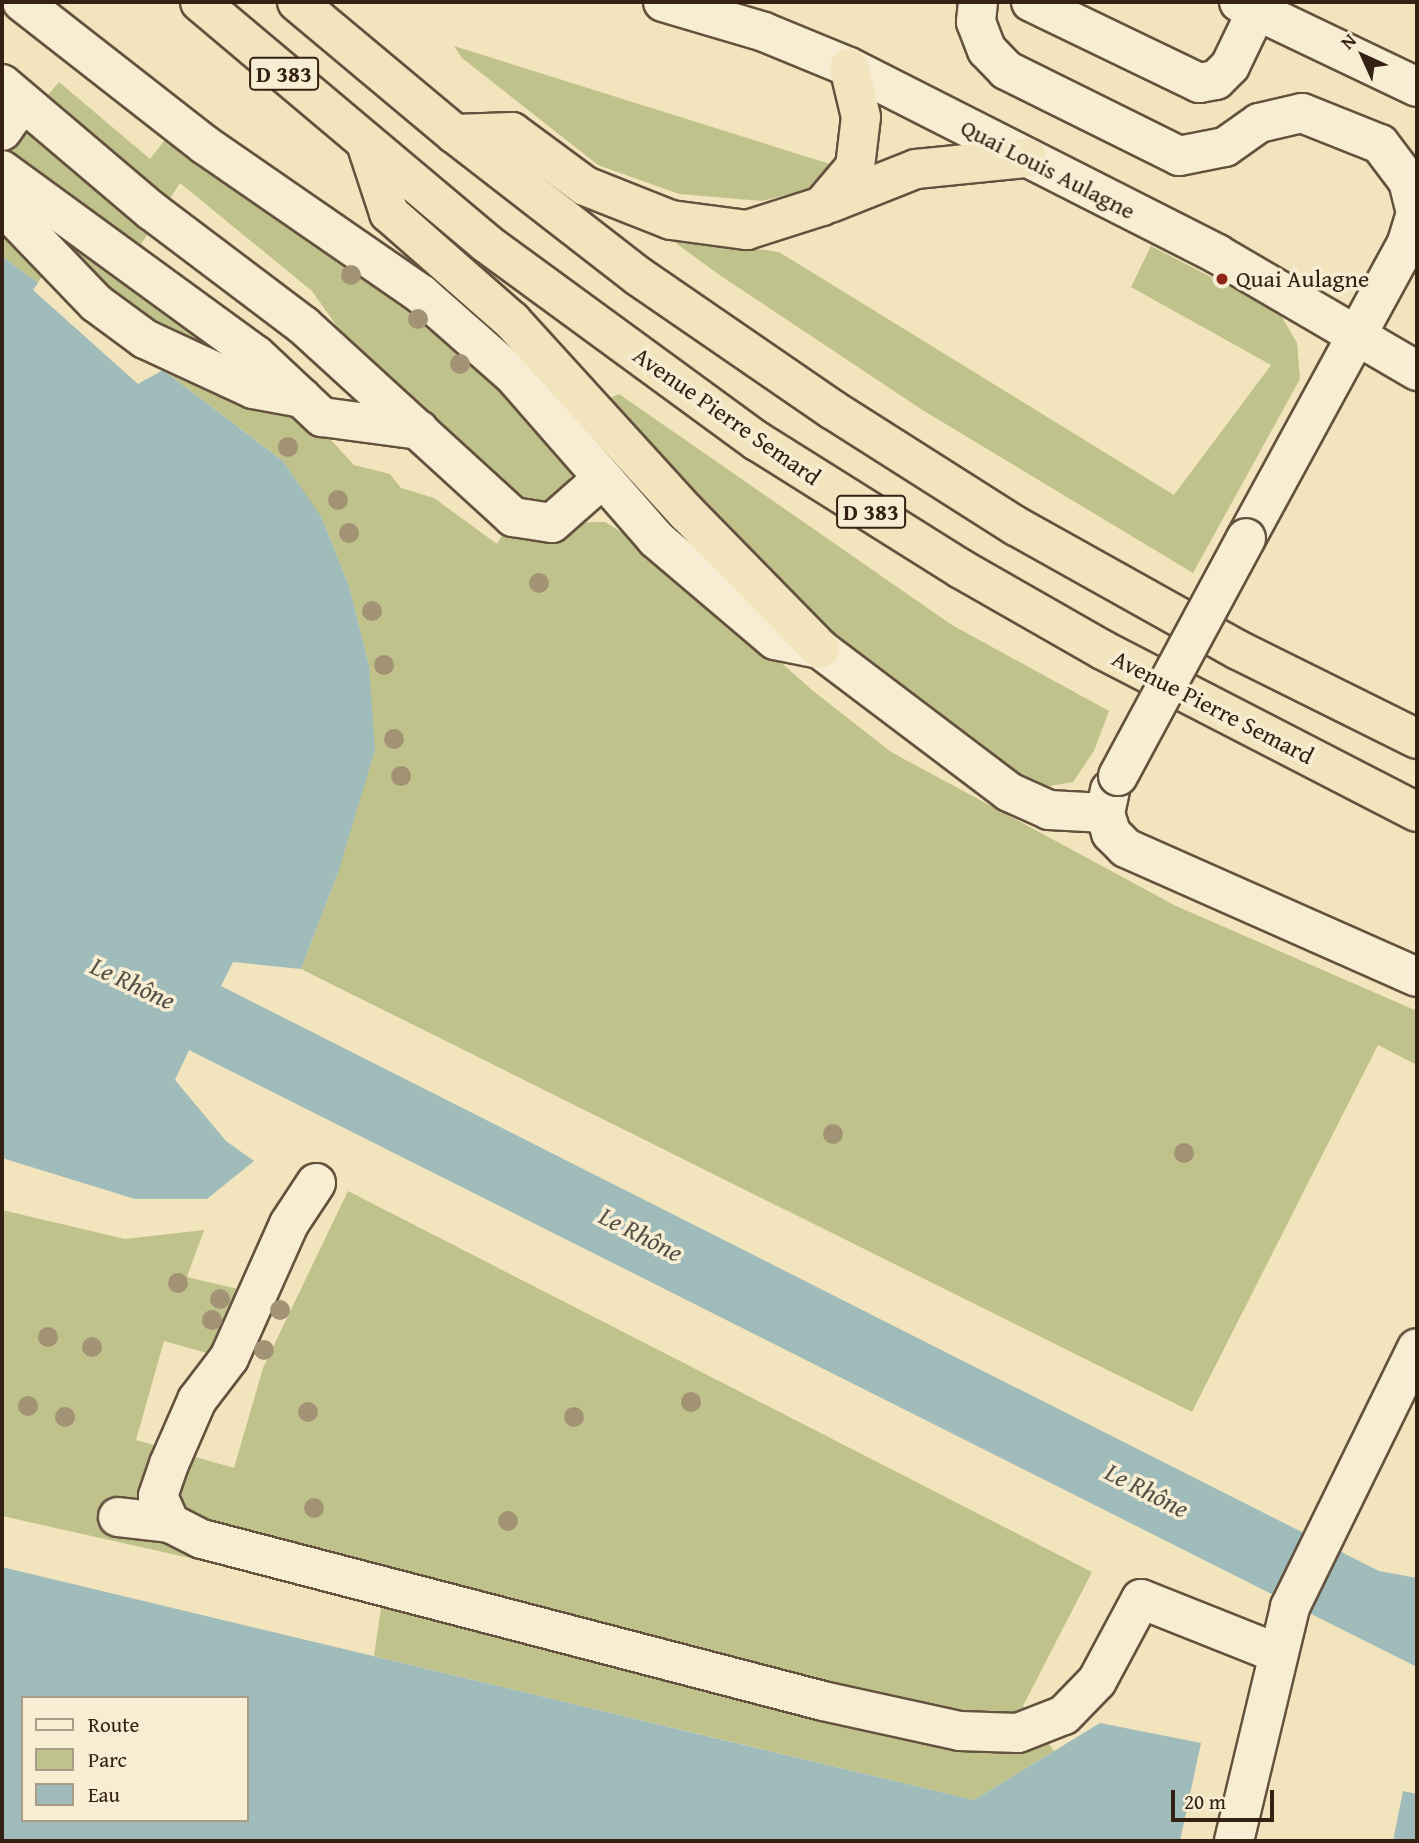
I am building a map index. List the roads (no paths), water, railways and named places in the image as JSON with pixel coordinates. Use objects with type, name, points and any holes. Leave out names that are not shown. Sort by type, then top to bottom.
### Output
[{"type":"highway","name":"Avenue Pierre Semard","points":[[200,2],[367,146],[486,243],[768,448],[961,569],[1103,650],[1417,812]]},
{"type":"highway","name":"D 383","points":[[297,2],[455,134],[638,276],[833,410],[1016,526],[1238,650],[1417,739]]},
{"type":"highway","points":[[822,206],[855,167],[861,117],[849,67]]},
{"type":"highway","points":[[455,134],[512,132],[585,186],[671,220],[747,230],[822,206],[916,169],[1027,158]]},
{"type":"highway","points":[[367,146],[389,213],[512,321],[687,513],[820,649]]},
{"type":"street","points":[[22,2],[205,145],[421,294],[514,376],[656,539],[775,640],[820,649],[1009,792],[1049,810],[1105,813]]},
{"type":"street","name":"Quai Louis Aulagne","points":[[663,2],[764,32],[849,67],[1302,300],[1417,371]]},
{"type":"street","points":[[978,2],[976,22],[986,50],[1006,70],[1179,156],[1225,147],[1259,123],[1302,113],[1380,144],[1408,181],[1416,213],[1407,243],[1360,337],[1246,538],[1118,776],[1105,813],[1111,833],[1126,848],[1417,977]]},
{"type":"street","points":[[1031,2],[1199,83],[1216,80],[1230,66],[1248,6],[1417,87]]},
{"type":"street","points":[[9,106],[303,325],[513,517],[552,523],[603,478]]},
{"type":"street","points":[[2,170],[256,355],[322,417],[419,430]]},
{"type":"street","points":[[2,205],[96,303],[145,339],[253,389],[302,398]]},
{"type":"street","points":[[170,1523],[158,1496],[169,1464],[197,1400],[229,1358],[278,1247],[316,1183]]},
{"type":"street","points":[[1234,1841],[1290,1607],[1417,1348]]},
{"type":"street","points":[[118,1517],[170,1523],[202,1539],[823,1701],[960,1731],[1018,1732],[1064,1715],[1097,1681],[1141,1599],[1277,1653]]},
{"type":"water","name":"Le Rhône","points":[[2,256],[38,283],[33,290],[138,384],[163,370],[283,461],[322,518],[349,586],[369,665],[375,750],[338,873],[301,969],[233,962],[221,986],[1379,1571],[1417,1578],[1417,1667],[189,1050],[175,1080],[226,1141],[254,1161],[207,1199],[135,1199],[2,1158]]},
{"type":"water","points":[[2,1567],[974,1800],[1100,1723],[1201,1743],[1180,1841],[2,1841]]},
{"type":"water","points":[[1403,1791],[1417,1794],[1417,1841],[1393,1841]]},
{"type":"place","name":"Quai Aulagne","points":[[1222,279]]}]
